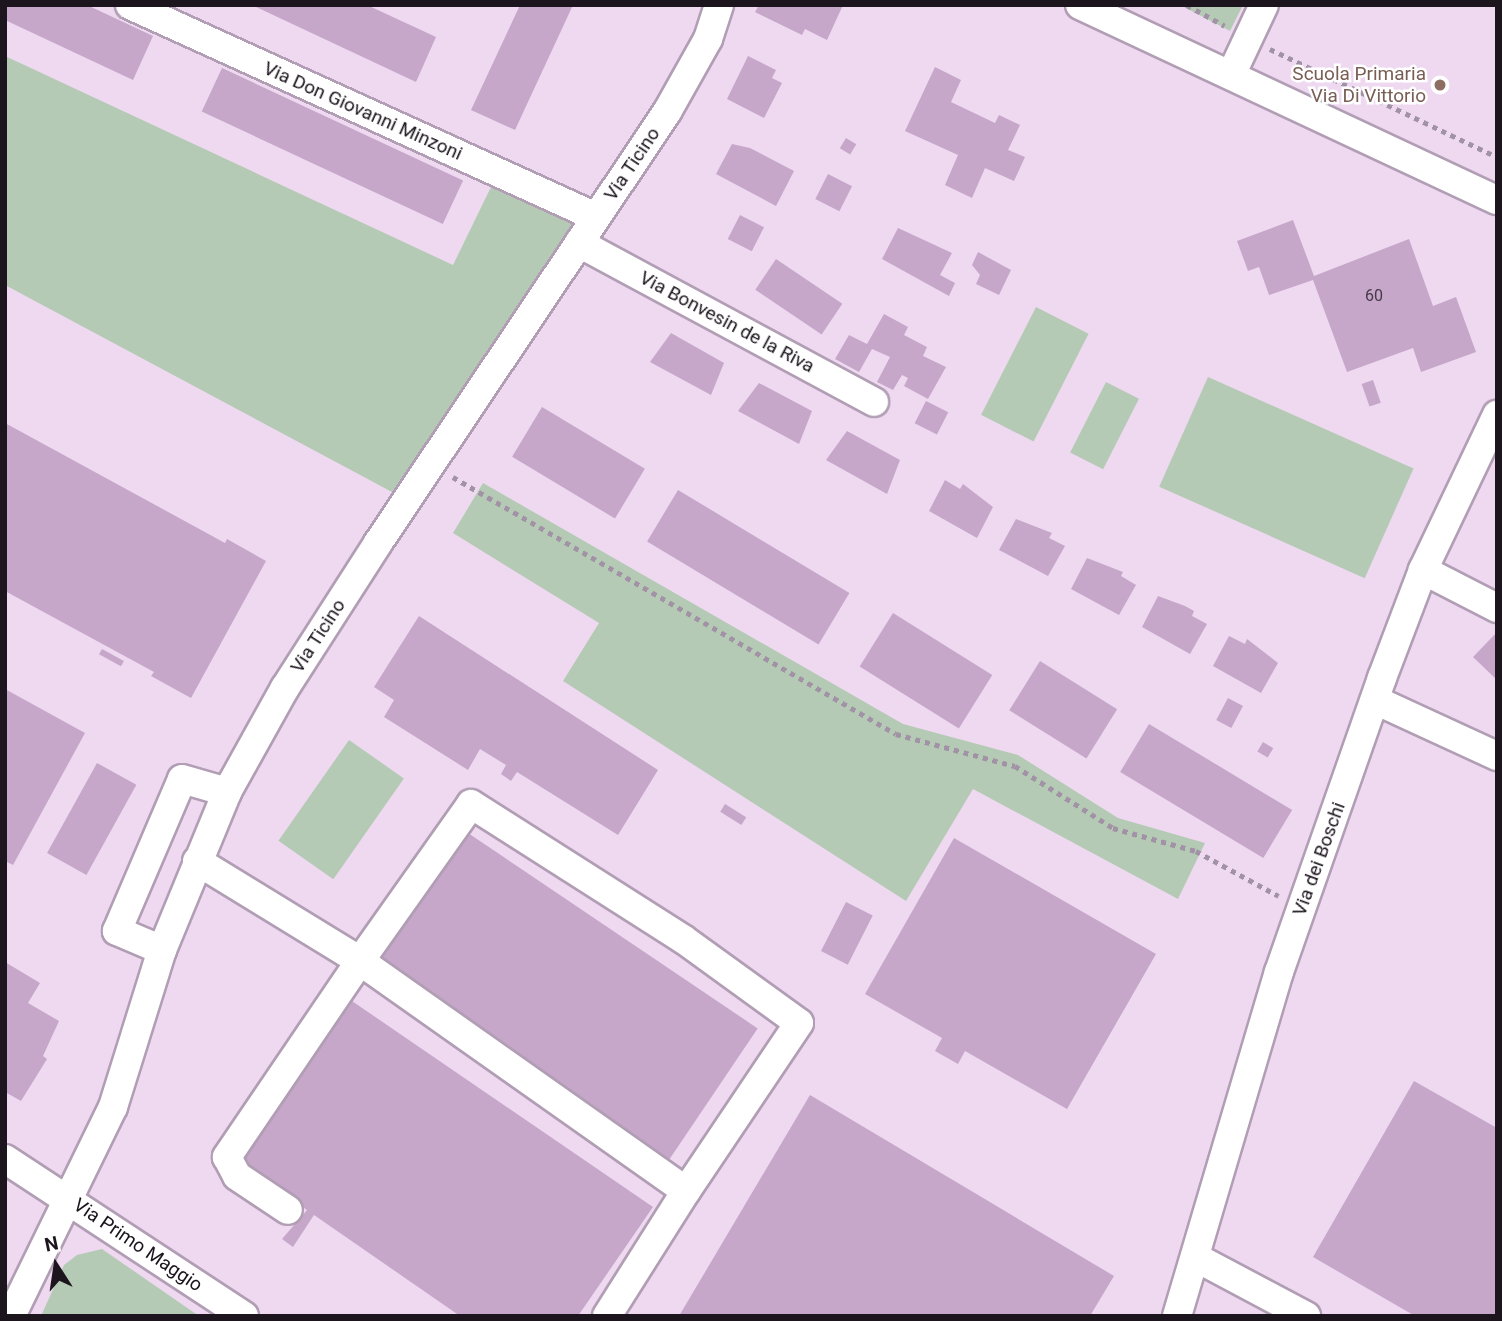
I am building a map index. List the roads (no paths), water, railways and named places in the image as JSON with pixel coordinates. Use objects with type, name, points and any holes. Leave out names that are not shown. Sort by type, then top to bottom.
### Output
[{"type":"street","name":"Via Don Giovanni Minzoni","points":[[130,5],[596,217]]},
{"type":"street","name":"Via Ticino","points":[[11,1316],[113,1107],[162,950],[227,792],[285,688],[431,464],[667,112],[708,39],[719,5]]},
{"type":"street","points":[[1080,5],[1497,200]]},
{"type":"street","points":[[1231,75],[1264,5]]},
{"type":"street","name":"Via Bonvesin de la Riva","points":[[579,243],[874,402]]},
{"type":"street","name":"Via dei Boschi","points":[[1177,1316],[1301,908],[1423,570],[1488,452],[1497,415]]},
{"type":"street","points":[[1423,570],[1497,608]]},
{"type":"street","points":[[1375,700],[1497,756]]},
{"type":"street","points":[[162,950],[117,931],[182,779],[227,792]]},
{"type":"street","points":[[288,1210],[237,1176],[227,1157],[471,804],[683,939],[799,1023],[686,1191],[607,1316]]},
{"type":"street","points":[[197,861],[360,961],[686,1191]]},
{"type":"street","name":"Via Primo Maggio","points":[[5,1159],[244,1316]]},
{"type":"street","points":[[1195,1257],[1306,1316]]},
{"type":"place","name":"Scuola Primaria Via Di Vittorio","points":[[1440,85]]}]
